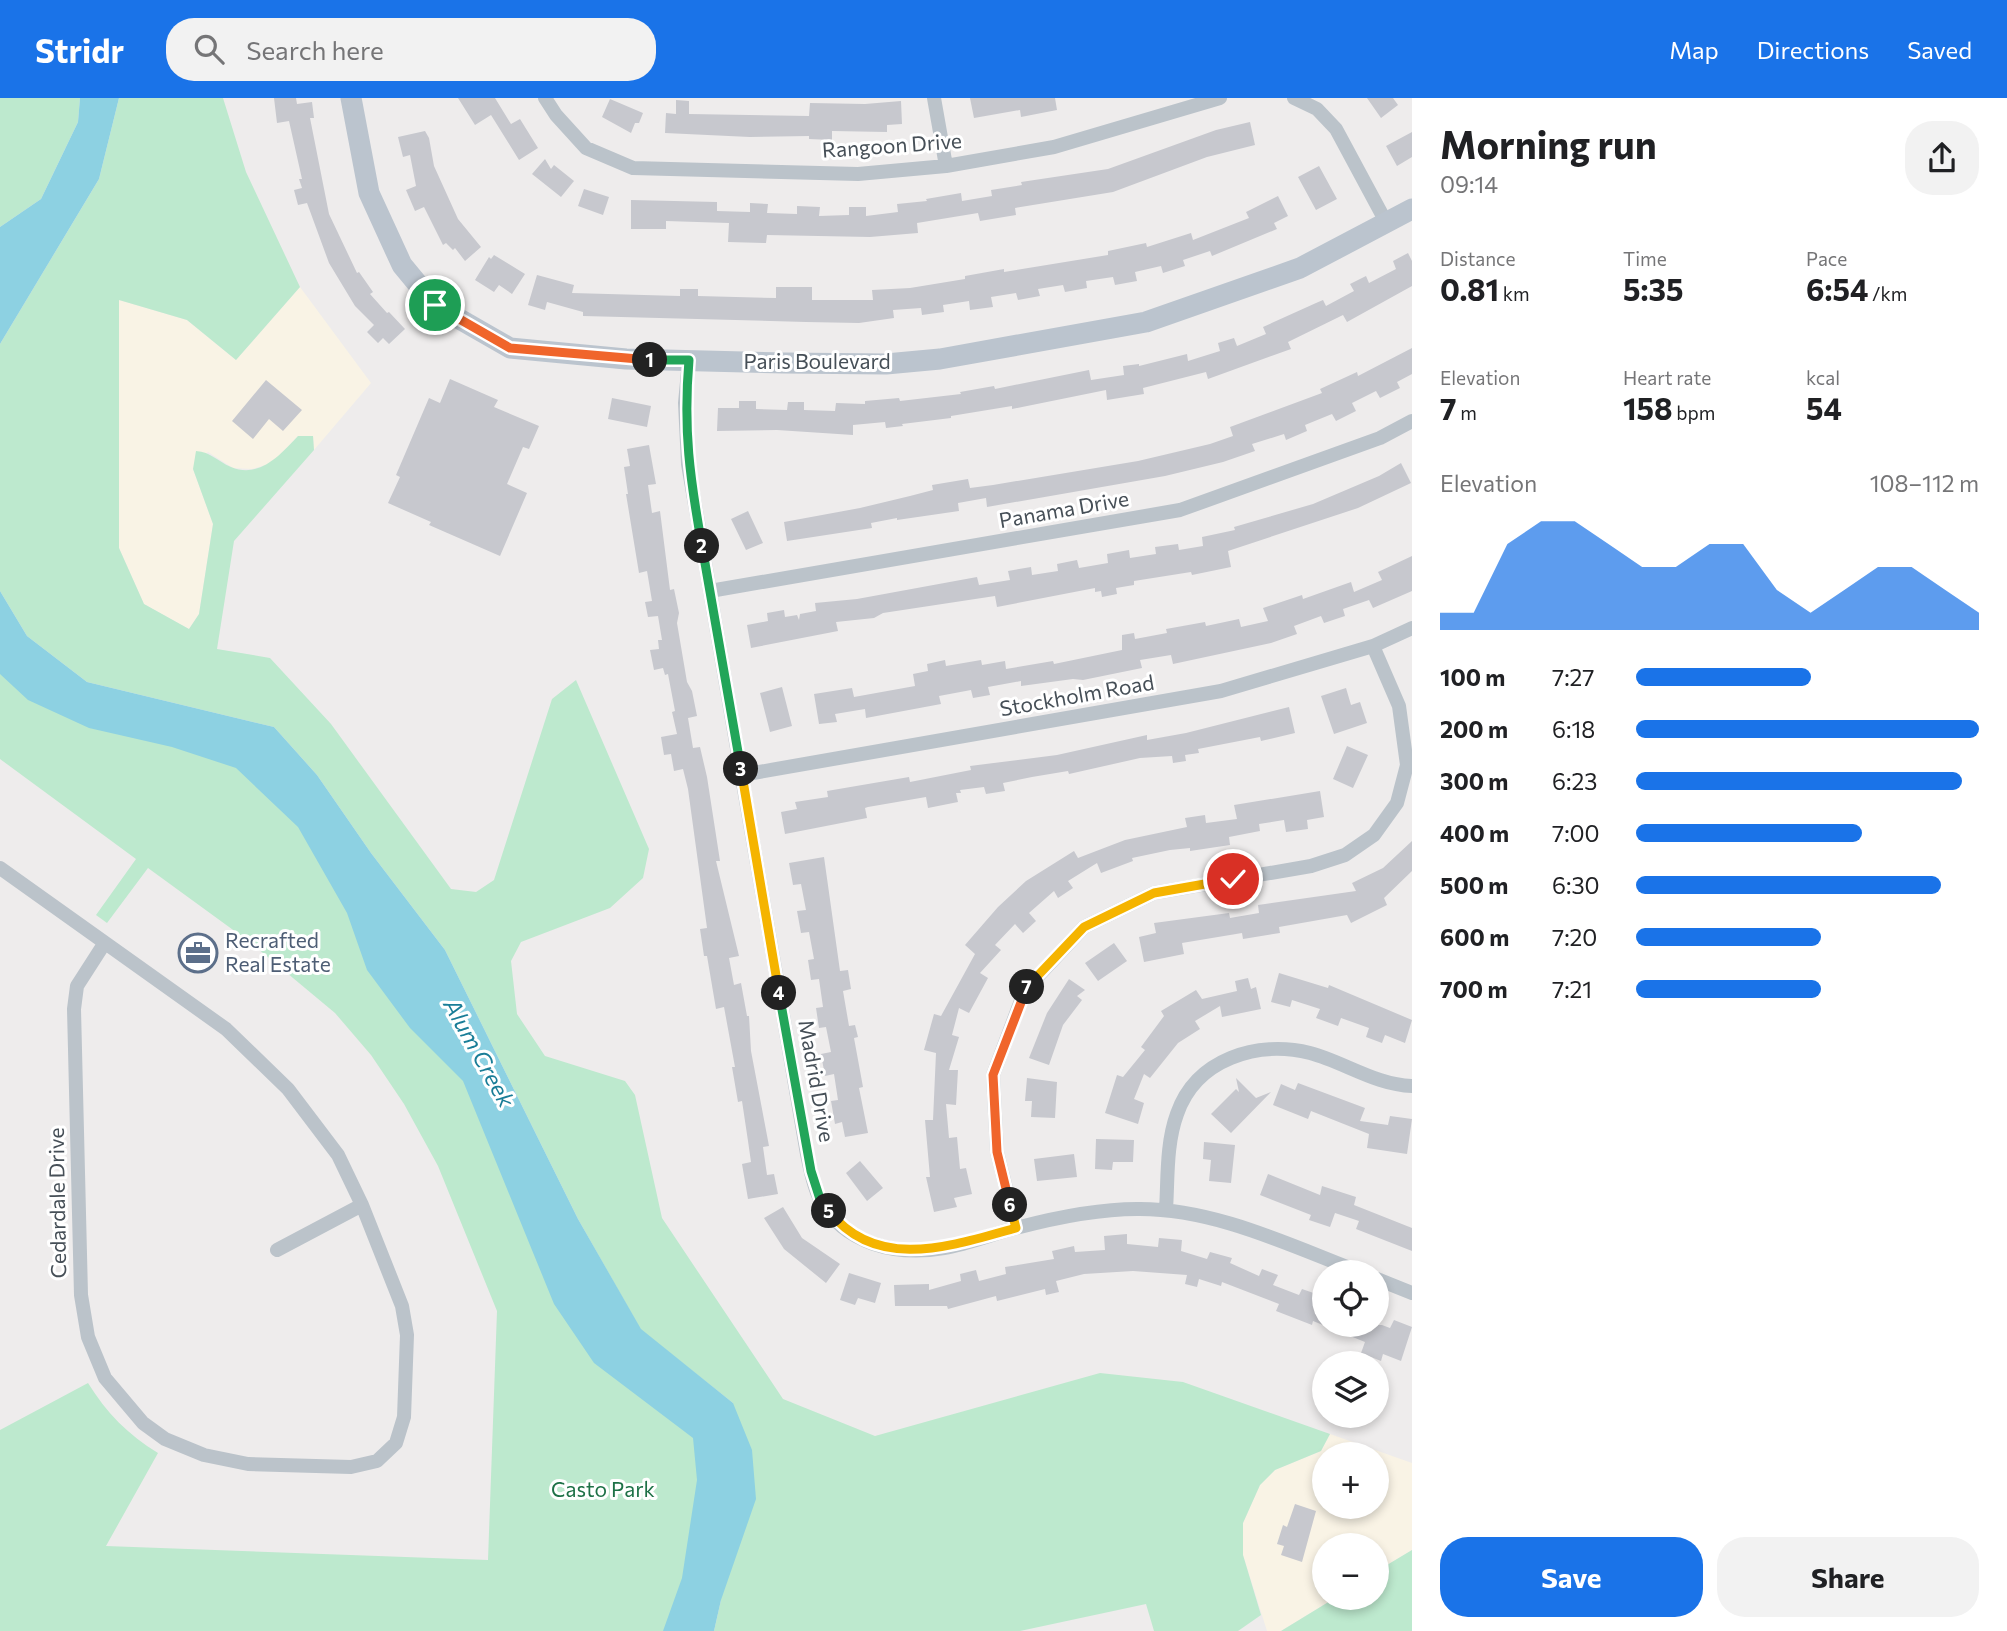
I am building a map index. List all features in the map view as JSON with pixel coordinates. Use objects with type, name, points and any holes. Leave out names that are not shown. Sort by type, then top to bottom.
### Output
[{"type":"street","name":"Paris Boulevard","points":[[351,98],[369,193],[402,265],[435,305],[510,348],[625,359],[886,364],[940,359],[1146,322],[1300,268],[1412,209]]},
{"type":"street","name":"Rangoon Drive","points":[[545,98],[556,115],[586,148],[634,168],[858,174],[946,166],[1054,147],[1220,98]]},
{"type":"street","points":[[934,98],[946,166]]},
{"type":"street","points":[[1294,98],[1317,110],[1336,129],[1386,222]]},
{"type":"street","name":"Madrid Drive","points":[[689,360],[685,403],[688,464],[807,1154],[820,1199],[838,1223],[865,1242],[896,1251],[944,1248],[1047,1220],[1134,1209],[1166,1210],[1233,1224],[1328,1260]]},
{"type":"street","name":"Panama Drive","points":[[710,591],[1180,510],[1380,438],[1412,421]]},
{"type":"street","name":"Stockholm Road","points":[[742,775],[1221,691],[1373,646],[1412,628]]},
{"type":"street","points":[[1016,1228],[997,1152],[993,1075],[1025,990],[1084,927],[1154,893],[1311,866],[1345,856],[1374,835],[1397,803],[1407,765],[1399,706],[1373,646]]},
{"type":"street","points":[[0,868],[226,1029],[288,1089],[338,1155],[362,1205],[277,1250]]},
{"type":"street","name":"Cedardale Drive","points":[[104,944],[77,986],[74,1009],[81,1295],[88,1337],[105,1378],[143,1423],[165,1439],[204,1455],[247,1464],[351,1467],[377,1461],[396,1443],[404,1417],[407,1335],[402,1306],[362,1205]]},
{"type":"street","points":[[1166,1210],[1169,1152],[1177,1113],[1198,1080],[1228,1058],[1264,1048],[1310,1053],[1375,1078],[1412,1086]]},
{"type":"street","points":[[1389,1284],[1412,1293]]},
{"type":"shaded area","points":[[300,287],[371,383],[314,450],[313,436],[298,436],[272,463],[252,469],[233,468],[208,452],[193,469],[213,524],[199,614],[189,629],[144,604],[119,548],[119,300],[187,320],[236,360]]},
{"type":"shaded area","points":[[1330,1434],[1353,1442],[1326,1442]]},
{"type":"shaded area","points":[[1312,1455],[1312,1519],[1389,1519],[1389,1455],[1412,1463],[1412,1550],[1389,1564],[1389,1533],[1312,1533],[1312,1610],[1315,1610],[1281,1631],[1267,1631],[1243,1555],[1243,1523],[1260,1485],[1275,1470]]},
{"type":"green space","points":[[0,98],[80,98],[78,122],[41,199],[0,227]]},
{"type":"green space","points":[[119,98],[223,98],[246,172],[300,287],[236,360],[187,320],[119,300],[119,548],[144,604],[189,629],[199,614],[213,524],[193,469],[196,451],[210,455],[231,467],[251,470],[269,463],[298,436],[313,436],[314,450],[234,541],[217,649],[270,658],[331,724],[451,889],[476,892],[494,880],[552,699],[576,680],[649,849],[643,878],[610,908],[521,942],[511,961],[517,1014],[545,1056],[625,1081],[635,1095],[662,1218],[783,1399],[875,1436],[1100,1373],[1183,1382],[1330,1434],[1326,1442],[1312,1442],[1312,1455],[1275,1470],[1260,1485],[1243,1523],[1243,1555],[1261,1615],[1238,1631],[1154,1631],[1146,1604],[1020,1631],[714,1631],[721,1600],[733,1403],[641,1330],[578,1219],[445,950],[371,853],[317,775],[274,727],[87,682],[27,636],[0,591],[0,344],[99,179]]},
{"type":"green space","name":"Casto Park","points":[[0,624],[103,701],[230,720],[462,1042],[544,1243],[732,1472],[665,1631],[0,1631],[0,1430],[88,1383],[102,1404],[119,1422],[137,1439],[158,1453],[106,1546],[488,1560],[497,1311],[438,1166],[404,1104],[371,1055],[335,1013],[251,943],[148,868],[107,923],[96,915],[136,859],[0,759]]},
{"type":"green space","points":[[1412,1550],[1412,1631],[1281,1631],[1315,1610],[1389,1610],[1389,1564]]},
{"type":"water","points":[[80,98],[119,98],[99,179],[0,344],[0,227],[41,199],[78,122]]},
{"type":"water","name":"Alum Creek","points":[[0,591],[27,636],[87,682],[274,727],[317,775],[371,853],[445,950],[578,1219],[641,1329],[733,1403],[752,1450],[756,1499],[721,1600],[714,1631],[663,1631],[682,1578],[697,1480],[693,1438],[594,1363],[554,1304],[463,1081],[410,1028],[367,970],[347,913],[298,827],[236,768],[172,747],[89,728],[28,700],[0,674]]},
{"type":"building","points":[[274,98],[296,98],[297,104],[312,102],[314,118],[310,118],[329,214],[357,273],[359,272],[373,292],[370,294],[405,329],[389,344],[383,338],[378,343],[367,332],[374,325],[355,306],[329,263],[307,203],[298,205],[294,190],[302,188],[299,179],[302,179],[289,121],[277,123]]},
{"type":"building","points":[[458,98],[495,98],[511,124],[520,119],[538,148],[519,160],[491,115],[475,125]]},
{"type":"building","points":[[970,98],[1055,98],[1057,110],[1021,117],[1020,110],[974,118]]},
{"type":"building","points":[[1367,98],[1393,98],[1398,105],[1381,118]]},
{"type":"building","points":[[610,99],[643,113],[631,133],[602,117]]},
{"type":"building","points":[[676,100],[689,101],[689,114],[809,116],[810,103],[865,104],[901,101],[902,124],[887,125],[887,132],[832,131],[832,140],[809,139],[809,136],[750,137],[665,133],[666,113],[676,114]]},
{"type":"building","points":[[1250,122],[1255,145],[1207,157],[1113,192],[1015,208],[1016,215],[980,221],[978,213],[917,223],[918,233],[870,237],[767,235],[766,243],[728,242],[729,223],[666,221],[666,229],[631,229],[631,200],[717,202],[717,211],[750,212],[750,203],[768,204],[767,213],[797,214],[797,206],[820,207],[819,216],[849,215],[849,207],[866,207],[866,216],[898,212],[897,204],[927,201],[926,199],[961,193],[962,201],[992,196],[991,190],[1022,185],[1021,182],[1108,169],[1216,130]]},
{"type":"building","points":[[425,131],[429,138],[434,166],[458,219],[481,247],[465,261],[455,248],[453,250],[446,243],[443,245],[424,207],[415,211],[406,190],[416,186],[410,155],[403,157],[398,137]]},
{"type":"building","points":[[1412,132],[1412,157],[1397,166],[1386,146]]},
{"type":"building","points":[[545,159],[551,169],[554,165],[574,181],[561,197],[532,174]]},
{"type":"building","points":[[1319,166],[1337,199],[1316,210],[1298,177]]},
{"type":"building","points":[[584,189],[609,197],[603,215],[578,206]]},
{"type":"building","points":[[1278,196],[1288,216],[1274,223],[1277,229],[1212,256],[1210,251],[1183,260],[1185,266],[1163,273],[1161,266],[1135,272],[1137,281],[1115,285],[1113,277],[1086,281],[1087,288],[1065,292],[1063,285],[1038,289],[1040,296],[1018,300],[1016,293],[991,297],[993,307],[970,310],[969,301],[943,305],[944,312],[922,315],[921,308],[893,310],[894,318],[859,323],[583,316],[583,312],[547,302],[545,310],[528,305],[537,275],[574,285],[572,293],[680,296],[680,289],[698,289],[698,296],[776,298],[776,287],[812,287],[812,300],[873,300],[872,290],[910,288],[1004,269],[1004,272],[1108,255],[1108,251],[1146,243],[1147,247],[1191,233],[1193,240],[1249,218],[1246,212]]},
{"type":"building","points":[[1408,253],[1412,261],[1412,286],[1347,322],[1343,315],[1288,342],[1291,349],[1208,379],[1206,372],[1143,388],[1144,394],[1107,400],[1106,390],[1012,409],[1012,406],[902,424],[903,426],[886,428],[885,422],[853,425],[853,435],[777,430],[717,431],[718,408],[739,408],[739,401],[756,401],[756,409],[787,410],[788,402],[804,402],[804,410],[835,411],[836,403],[865,404],[865,401],[899,398],[900,401],[961,394],[960,392],[994,386],[995,389],[1089,370],[1091,380],[1124,375],[1123,366],[1139,366],[1187,354],[1188,361],[1220,351],[1218,343],[1234,338],[1237,346],[1266,334],[1263,327],[1323,300],[1326,306],[1354,291],[1350,284],[1366,276],[1369,283],[1396,269],[1393,261]]},
{"type":"building","points":[[494,255],[525,274],[512,294],[499,285],[494,292],[475,280],[489,257],[491,259]]},
{"type":"building","points":[[1412,348],[1412,374],[1397,382],[1400,388],[1380,398],[1376,391],[1352,403],[1356,411],[1336,421],[1332,414],[1305,425],[1307,431],[1286,440],[1284,434],[1252,444],[1255,451],[1223,462],[1165,476],[987,507],[986,498],[958,503],[959,511],[897,518],[871,523],[872,528],[787,541],[784,522],[910,496],[933,490],[932,485],[968,479],[970,488],[993,485],[1138,461],[1210,444],[1233,436],[1230,427],[1322,393],[1320,389],[1357,372],[1358,376]]},
{"type":"building","points":[[450,379],[498,400],[494,407],[539,426],[529,449],[523,447],[507,484],[527,493],[500,556],[429,525],[431,522],[388,503],[400,477],[396,475],[429,398],[440,403]]},
{"type":"building","points":[[266,380],[302,410],[283,431],[269,419],[253,439],[232,421]]},
{"type":"building","points":[[612,398],[651,406],[647,427],[608,419]]},
{"type":"building","points":[[649,445],[656,484],[648,485],[652,513],[660,511],[670,590],[674,589],[679,613],[677,623],[687,682],[692,691],[697,716],[688,718],[693,748],[700,747],[707,777],[720,861],[716,861],[739,956],[729,958],[734,985],[741,983],[749,1016],[751,1051],[769,1146],[763,1147],[767,1175],[774,1174],[778,1194],[748,1199],[742,1164],[751,1162],[742,1101],[738,1102],[732,1067],[735,1067],[724,1007],[716,1009],[700,929],[707,928],[688,789],[683,769],[674,771],[671,754],[664,755],[661,737],[677,734],[672,712],[675,711],[668,674],[665,675],[663,668],[654,670],[650,650],[659,649],[658,640],[662,640],[658,616],[648,617],[645,602],[652,601],[647,571],[639,573],[626,494],[624,467],[630,466],[627,449]]},
{"type":"building","points":[[1401,463],[1411,483],[1358,508],[1228,551],[1231,567],[1192,575],[1191,572],[1134,581],[1134,585],[1116,588],[1117,594],[1102,597],[1101,591],[1095,592],[1095,588],[997,607],[995,596],[883,613],[874,618],[836,622],[838,631],[751,648],[747,625],[768,621],[767,613],[784,610],[785,617],[797,615],[799,620],[800,614],[816,611],[815,603],[857,599],[977,577],[979,585],[1010,580],[1008,571],[1031,567],[1032,575],[1058,571],[1057,564],[1077,560],[1079,568],[1108,563],[1107,554],[1129,550],[1130,558],[1156,554],[1155,547],[1178,544],[1179,550],[1203,546],[1202,537],[1235,530],[1234,527],[1313,504],[1379,476]]},
{"type":"building","points":[[748,511],[763,543],[746,550],[731,519]]},
{"type":"building","points":[[1412,556],[1412,591],[1373,608],[1369,600],[1343,609],[1345,616],[1324,623],[1321,616],[1294,626],[1297,634],[1271,643],[1173,664],[1171,655],[1140,660],[1142,668],[1083,680],[1021,686],[1021,681],[988,687],[990,695],[973,698],[971,690],[939,696],[941,704],[866,718],[865,709],[835,714],[837,722],[819,724],[814,694],[852,688],[854,697],[915,686],[913,674],[928,671],[927,664],[945,660],[946,666],[981,660],[982,665],[1005,661],[1006,669],[1053,661],[1054,664],[1122,650],[1122,635],[1134,633],[1135,639],[1167,633],[1166,629],[1205,622],[1206,626],[1239,619],[1241,627],[1268,621],[1263,608],[1302,595],[1303,599],[1351,582],[1354,592],[1382,580],[1378,572]]},
{"type":"building","points":[[782,687],[792,726],[770,732],[760,693]]},
{"type":"building","points":[[1346,688],[1351,705],[1360,702],[1367,723],[1334,734],[1321,696]]},
{"type":"building","points":[[1289,707],[1295,733],[1261,741],[1260,737],[1198,749],[1199,753],[1185,755],[1186,761],[1173,763],[1172,756],[1140,758],[1069,774],[1068,771],[1003,783],[1005,791],[986,794],[984,787],[960,790],[961,793],[956,793],[958,802],[928,808],[926,797],[868,807],[865,808],[867,818],[785,834],[781,812],[797,809],[795,802],[828,797],[827,791],[909,777],[910,782],[971,770],[970,766],[1057,755],[1147,735],[1147,740],[1186,733]]},
{"type":"building","points":[[1347,746],[1368,755],[1353,788],[1333,779]]},
{"type":"building","points":[[1320,791],[1324,817],[1307,820],[1308,829],[1286,832],[1284,820],[1259,824],[1260,831],[1229,837],[1230,845],[1190,851],[1190,848],[1170,850],[1132,858],[1133,861],[1101,873],[1097,863],[1068,881],[1073,888],[1058,898],[1054,891],[1029,913],[1036,921],[1023,933],[1015,924],[995,945],[1001,950],[980,973],[988,978],[969,1013],[959,1008],[952,1035],[959,1037],[949,1070],[958,1070],[956,1105],[946,1104],[949,1138],[957,1137],[960,1169],[966,1168],[972,1194],[954,1198],[957,1207],[934,1212],[926,1177],[930,1177],[925,1120],[933,1120],[936,1053],[924,1050],[934,1014],[941,1016],[975,954],[965,945],[998,907],[1026,881],[1074,851],[1078,858],[1125,840],[1187,827],[1185,818],[1205,815],[1206,823],[1237,819],[1234,805]]},
{"type":"building","points":[[1412,841],[1412,871],[1384,898],[1387,905],[1351,923],[1347,915],[1279,927],[1280,933],[1243,939],[1242,933],[1182,943],[1184,954],[1144,962],[1139,937],[1156,933],[1154,923],[1229,913],[1230,918],[1259,913],[1258,905],[1356,891],[1352,883],[1383,868]]},
{"type":"building","points":[[824,857],[840,971],[848,970],[851,989],[843,991],[849,1026],[855,1025],[858,1037],[854,1038],[863,1087],[859,1088],[868,1133],[845,1137],[842,1122],[835,1124],[831,1101],[838,1100],[834,1074],[825,1076],[821,1054],[831,1052],[826,1027],[819,1028],[816,1008],[823,1007],[819,979],[811,980],[808,960],[814,959],[809,932],[801,933],[797,911],[806,910],[801,884],[793,885],[789,863]]},
{"type":"building","points":[[1114,943],[1127,961],[1098,981],[1085,963]]},
{"type":"building","points":[[1279,973],[1328,988],[1329,985],[1412,1020],[1405,1043],[1385,1035],[1382,1043],[1366,1037],[1369,1028],[1341,1018],[1338,1026],[1316,1018],[1320,1009],[1292,1000],[1290,1007],[1271,1002]]},
{"type":"building","points":[[1248,978],[1251,989],[1256,987],[1261,1009],[1222,1017],[1220,1006],[1195,1021],[1200,1029],[1178,1043],[1150,1078],[1144,1074],[1134,1099],[1144,1103],[1138,1124],[1105,1113],[1117,1075],[1123,1077],[1145,1050],[1141,1047],[1164,1016],[1161,1011],[1196,990],[1202,999],[1237,991],[1235,981]]},
{"type":"building","points":[[1069,979],[1085,990],[1077,996],[1082,1000],[1063,1025],[1049,1065],[1029,1058],[1047,1013]]},
{"type":"building","points":[[1027,1078],[1057,1082],[1055,1118],[1031,1117],[1032,1101],[1025,1101]]},
{"type":"building","points":[[1236,1078],[1256,1098],[1271,1092],[1231,1133],[1211,1114],[1236,1089],[1239,1092]]},
{"type":"building","points":[[1298,1083],[1365,1108],[1360,1121],[1388,1125],[1390,1116],[1412,1119],[1407,1154],[1367,1148],[1369,1134],[1311,1111],[1308,1119],[1273,1105],[1281,1084],[1295,1090]]},
{"type":"building","points":[[1096,1139],[1134,1140],[1133,1162],[1113,1162],[1112,1170],[1095,1169]]},
{"type":"building","points":[[1204,1142],[1235,1145],[1231,1183],[1209,1181],[1211,1160],[1203,1159]]},
{"type":"building","points":[[1074,1154],[1077,1177],[1037,1181],[1034,1159]]},
{"type":"building","points":[[860,1161],[883,1188],[867,1201],[846,1173]]},
{"type":"building","points":[[1268,1174],[1320,1195],[1322,1186],[1356,1197],[1354,1205],[1412,1228],[1412,1251],[1356,1229],[1359,1221],[1335,1213],[1330,1227],[1309,1220],[1311,1215],[1260,1195]]},
{"type":"building","points":[[783,1207],[802,1238],[840,1264],[826,1283],[784,1249],[764,1218]]},
{"type":"building","points":[[1127,1234],[1127,1244],[1158,1247],[1159,1238],[1182,1240],[1181,1251],[1207,1259],[1210,1252],[1232,1258],[1230,1263],[1259,1276],[1262,1269],[1278,1275],[1273,1285],[1299,1295],[1302,1289],[1312,1292],[1312,1325],[1276,1311],[1279,1304],[1222,1282],[1221,1286],[1199,1279],[1197,1287],[1185,1284],[1187,1275],[1133,1271],[1084,1274],[1056,1281],[1059,1292],[1046,1295],[1045,1289],[997,1301],[996,1296],[948,1309],[947,1306],[895,1306],[894,1285],[929,1284],[929,1290],[961,1281],[960,1274],[976,1270],[979,1281],[1006,1274],[1005,1267],[1054,1259],[1052,1251],[1074,1246],[1075,1252],[1105,1250],[1104,1236]]},
{"type":"building","points":[[849,1273],[881,1283],[875,1303],[858,1298],[855,1305],[840,1300]]},
{"type":"building","points":[[1394,1320],[1412,1327],[1401,1361],[1389,1356],[1389,1351],[1362,1351],[1365,1342],[1353,1337],[1389,1337],[1389,1328]]},
{"type":"building","points":[[1295,1504],[1312,1510],[1314,1519],[1302,1562],[1281,1555],[1284,1546],[1277,1544],[1283,1525],[1287,1527]]},
{"type":"place","name":"Recrafted Real Estate","points":[[198,953]]},
{"type":"route","points":[[435,305],[510,348],[625,359],[689,360],[685,403],[688,464],[721,657],[807,1154],[820,1199],[838,1223],[865,1242],[896,1251],[944,1248],[1016,1228],[997,1152],[993,1075],[1025,990],[1084,927],[1154,893],[1233,879]]}]
